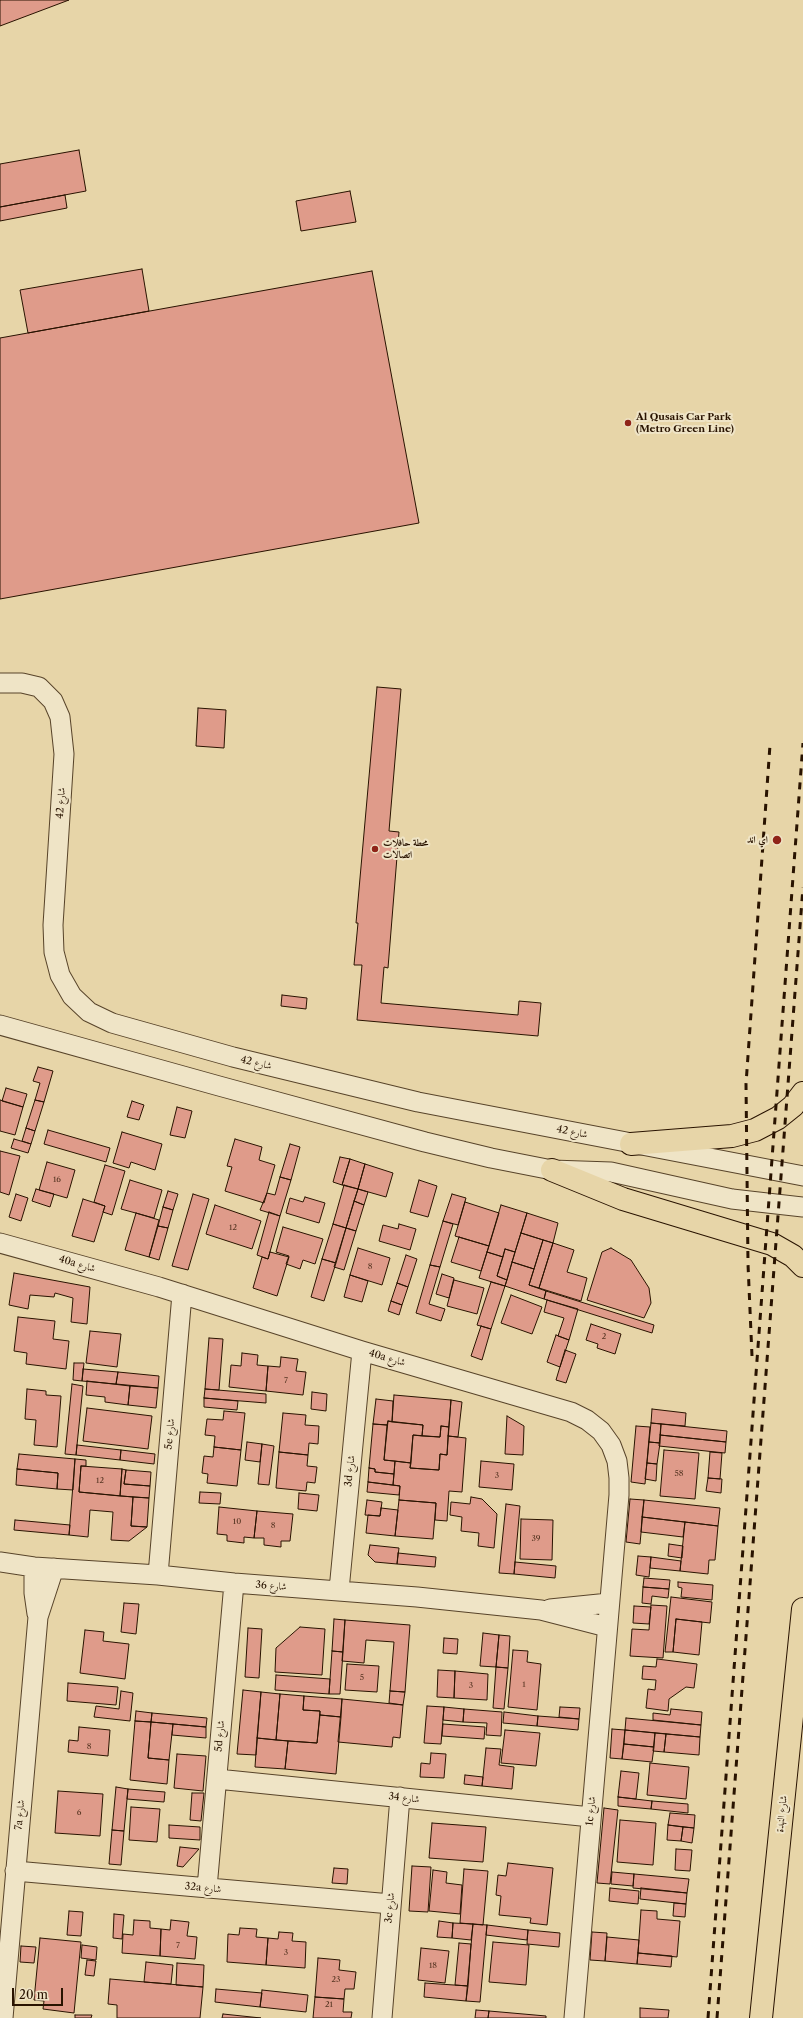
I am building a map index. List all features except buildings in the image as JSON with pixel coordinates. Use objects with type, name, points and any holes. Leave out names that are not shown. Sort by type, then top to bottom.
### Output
[{"type":"main road","points":[[631,1144],[732,1136],[754,1130],[778,1118],[793,1106],[803,1093]]},
{"type":"main road","points":[[552,1170],[623,1199],[772,1244],[793,1256],[803,1266]]},
{"type":"main road","name":"شارع النهدة","points":[[761,2018],[803,1609]]},
{"type":"street","name":"شارع 42","points":[[0,682],[22,683],[39,687],[54,701],[60,717],[64,754],[53,925],[54,952],[60,975],[72,996],[89,1012],[112,1023],[233,1057],[418,1102],[803,1176]]},
{"type":"street","points":[[0,1025],[417,1140],[552,1170],[611,1172],[732,1198],[803,1208]]},
{"type":"street","name":"40a شارع","points":[[1,1248],[182,1294],[362,1351],[571,1412],[587,1420],[601,1431],[611,1445],[617,1461],[620,1478],[609,1603]]},
{"type":"street","name":"5e شارع","points":[[158,1575],[182,1294]]},
{"type":"street","name":"3d شارع","points":[[339,1590],[362,1351]]},
{"type":"street","name":"شارع 36","points":[[0,1562],[34,1567],[158,1575],[234,1583],[339,1590],[541,1610],[607,1628]]},
{"type":"street","name":"7a شارع","points":[[34,1567],[34,1593],[38,1617]]},
{"type":"street","name":"7a شارع","points":[[2,2016],[38,1617],[54,1568]]},
{"type":"street","name":"5d شارع","points":[[207,1888],[234,1583]]},
{"type":"street","name":"شارع 36","points":[[541,1610],[609,1603]]},
{"type":"street","name":"1c شارع","points":[[574,2018],[609,1603]]},
{"type":"street","name":"شارع 34","points":[[217,1779],[591,1817]]},
{"type":"street","name":"3c شارع","points":[[382,2018],[390,1904],[400,1797]]},
{"type":"street","name":"32a شارع","points":[[15,1871],[390,1904]]},
{"type":"railway","points":[[708,2018],[803,743]]},
{"type":"railway","points":[[752,1356],[748,1264],[746,1084],[770,745]]},
{"type":"railway","points":[[717,2018],[803,887]]},
{"type":"place","name":"Al Qusais Car Park (Metro Green Line)","points":[[628,423]]},
{"type":"place","name":"اي اند","points":[[777,840]]},
{"type":"place","name":"محطة حافلات اتصالات","points":[[375,849]]}]
